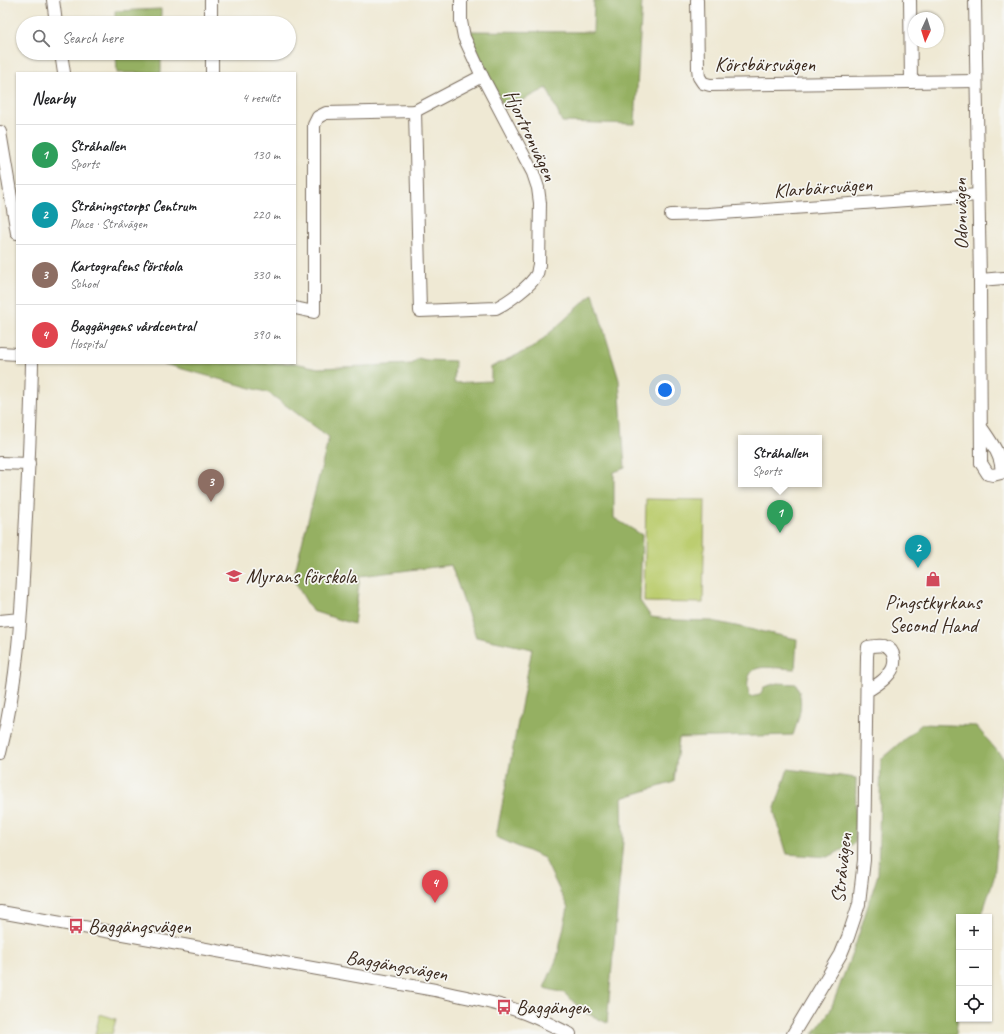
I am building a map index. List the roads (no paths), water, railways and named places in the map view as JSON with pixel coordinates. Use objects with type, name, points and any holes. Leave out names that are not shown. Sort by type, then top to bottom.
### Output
[{"type":"street","points":[[53,0],[55,16]]},
{"type":"street","points":[[211,0],[212,16]]},
{"type":"street","name":"Hjortronvägen","points":[[414,111],[420,311],[496,308],[505,304],[529,283],[536,274],[539,265],[540,203],[538,188],[533,173],[482,76],[464,37],[461,21],[461,0]]},
{"type":"street","name":"Körsbärsvägen","points":[[698,0],[698,68],[699,78],[704,83],[976,81]]},
{"type":"street","points":[[910,0],[911,82]]},
{"type":"street","name":"Odonvägen","points":[[976,0],[981,427]]},
{"type":"street","points":[[61,60],[64,72]]},
{"type":"street","points":[[212,60],[212,72]]},
{"type":"street","points":[[296,308],[314,312],[314,125],[318,118],[326,113],[414,111],[482,76]]},
{"type":"street","points":[[0,132],[16,227]]},
{"type":"street","name":"Klarbärsvägen","points":[[671,215],[708,214],[978,195]]},
{"type":"street","points":[[980,280],[1004,278]]},
{"type":"street","points":[[0,353],[16,354]]},
{"type":"street","points":[[0,753],[11,707],[19,640],[29,464],[32,364]]},
{"type":"street","points":[[0,463],[29,464]]},
{"type":"street","points":[[0,621],[20,619]]},
{"type":"street","name":"Stråvägen","points":[[793,1034],[841,954],[859,904],[864,860],[867,691]]},
{"type":"street","name":"Baggängsvägen","points":[[0,912],[435,990],[517,1010],[570,1034]]},
{"type":"place","name":"Kartografens förskola","points":[[211,502]]},
{"type":"place","name":"Stråhallen","points":[[780,533]]},
{"type":"place","name":"Stråningstorps Centrum","points":[[918,568]]},
{"type":"place","name":"Myrans förskola","points":[[234,576]]},
{"type":"place","name":"Pingstkyrkans Second Hand","points":[[933,579]]},
{"type":"place","name":"Baggängens vårdcentral","points":[[435,903]]},
{"type":"place","name":"Baggängsvägen","points":[[76,926]]},
{"type":"place","name":"Baggängen","points":[[504,1007]]}]
